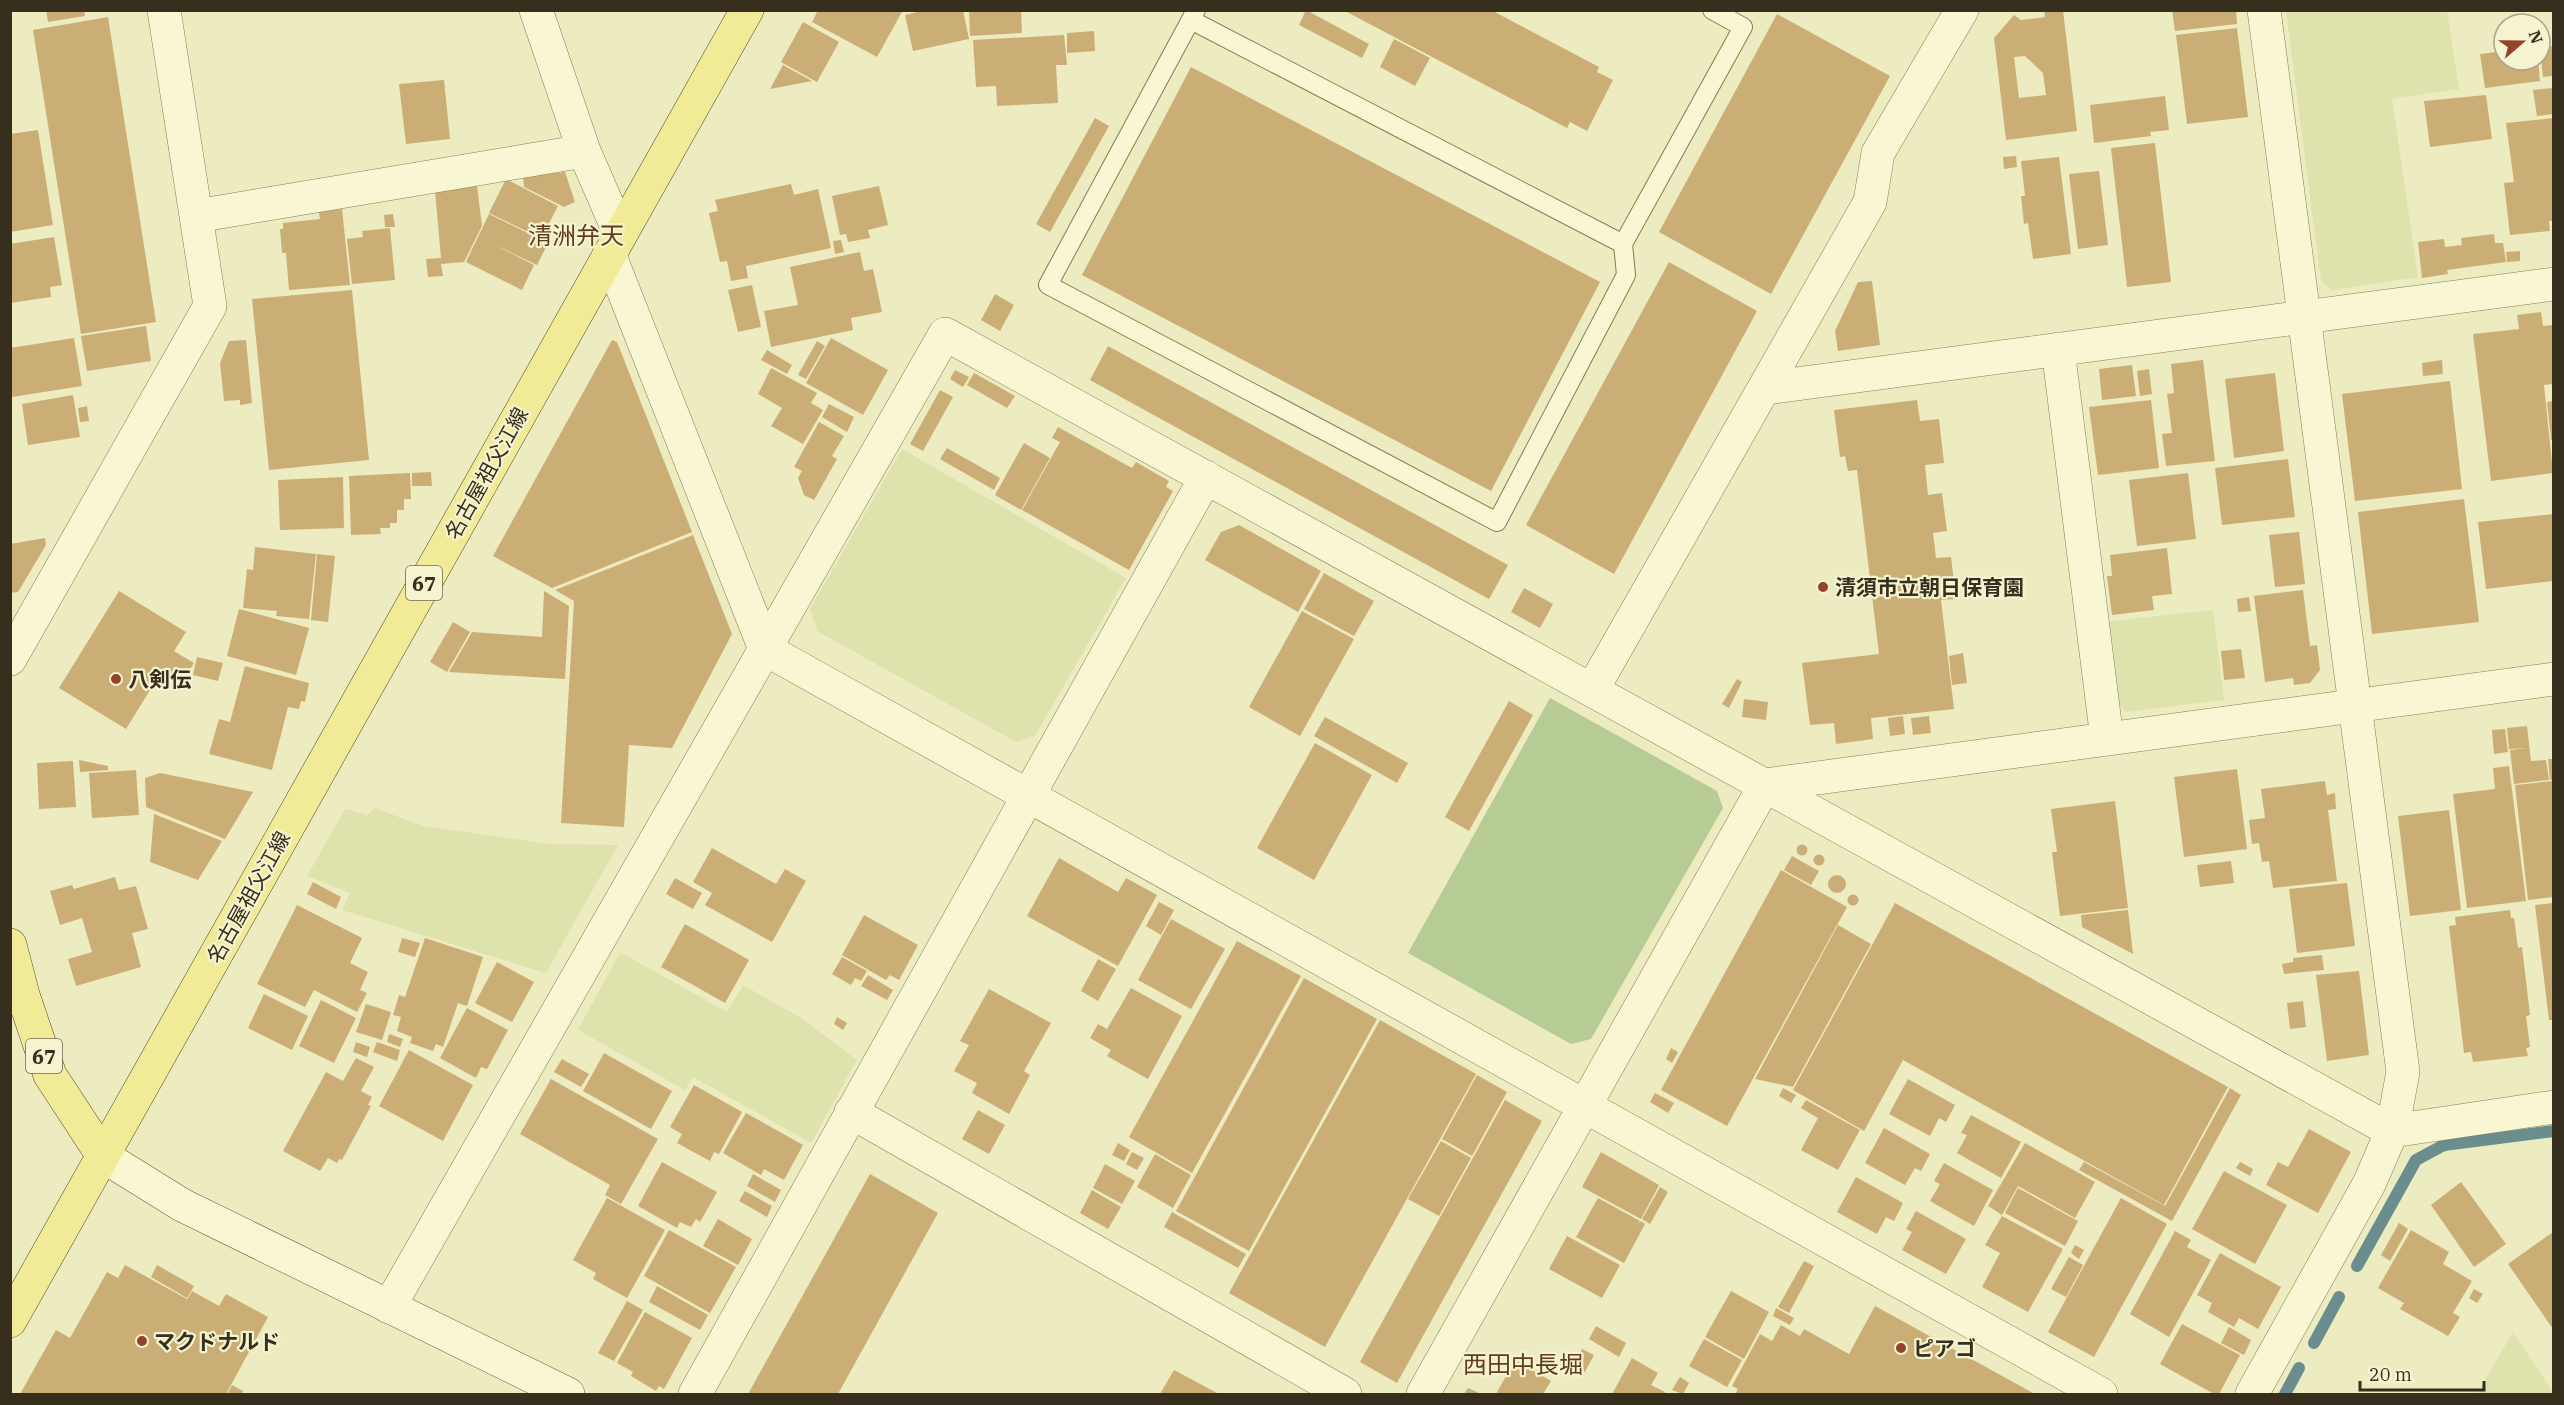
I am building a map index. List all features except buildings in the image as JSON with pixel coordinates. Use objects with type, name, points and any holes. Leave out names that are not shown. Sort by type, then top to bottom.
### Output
[{"type":"main road","name":"名古屋祖父江線","points":[[10,1321],[747,10]]},
{"type":"main road","name":"67","points":[[10,945],[17,996],[50,1075],[103,1156]]},
{"type":"street","points":[[10,659],[210,306],[164,10]]},
{"type":"street","points":[[536,10],[614,244],[765,649],[2101,1395]]},
{"type":"street","points":[[1592,690],[1870,202],[1878,153],[1962,10]]},
{"type":"street","points":[[2252,1395],[2369,1184],[2392,1131],[2403,1072],[2264,10]]},
{"type":"street","points":[[196,216],[584,151]]},
{"type":"street","points":[[1765,388],[2553,284]]},
{"type":"street","points":[[389,1306],[945,334],[2392,1131],[2553,1107]]},
{"type":"street","points":[[2058,349],[2107,739]]},
{"type":"street","points":[[696,1395],[851,1112],[1030,797],[1206,477]]},
{"type":"street","points":[[1764,785],[2553,679]]},
{"type":"street","points":[[1423,1395],[1764,785]]},
{"type":"street","points":[[851,1112],[1345,1395]]},
{"type":"street","points":[[103,1156],[182,1204],[568,1395]]},
{"type":"lane","points":[[1623,244],[1194,15],[1048,285],[1497,522],[1626,275],[1623,244],[1743,27],[1712,10]]},
{"type":"green space","points":[[2286,11],[2447,11],[2459,89],[2392,99],[2418,277],[2333,290],[2321,281]]},
{"type":"green space","points":[[902,449],[1126,578],[1035,736],[1016,742],[817,631],[810,609]]},
{"type":"green space","points":[[2213,610],[2224,700],[2126,712],[2114,699],[2105,622]]},
{"type":"green space","points":[[1550,698],[1717,791],[1723,808],[1591,1039],[1571,1044],[1408,953]]},
{"type":"green space","points":[[374,808],[424,826],[550,844],[618,845],[546,973],[342,910],[350,893],[307,876],[345,809],[368,815]]},
{"type":"green space","points":[[620,952],[727,1012],[743,985],[801,1018],[857,1060],[811,1143],[693,1077],[685,1090],[578,1030]]},
{"type":"green space","points":[[2513,1332],[2553,1392],[2553,1394],[2477,1394]]},
{"type":"waterway","points":[[2357,1266],[2416,1160],[2444,1145],[2554,1131]]},
{"type":"waterway","points":[[2314,1343],[2339,1297]]},
{"type":"waterway","points":[[2285,1394],[2299,1368]]},
{"type":"place","name":"清須市立朝日保育園","points":[[1823,587]]},
{"type":"place","name":"八剣伝","points":[[116,679]]},
{"type":"place","name":"マクドナルド","points":[[142,1341]]},
{"type":"place","name":"ピアゴ","points":[[1901,1348]]},
{"type":"district","name":"清洲弁天","points":[[576,235]]},
{"type":"district","name":"西田中長堀","points":[[1523,1364]]}]
